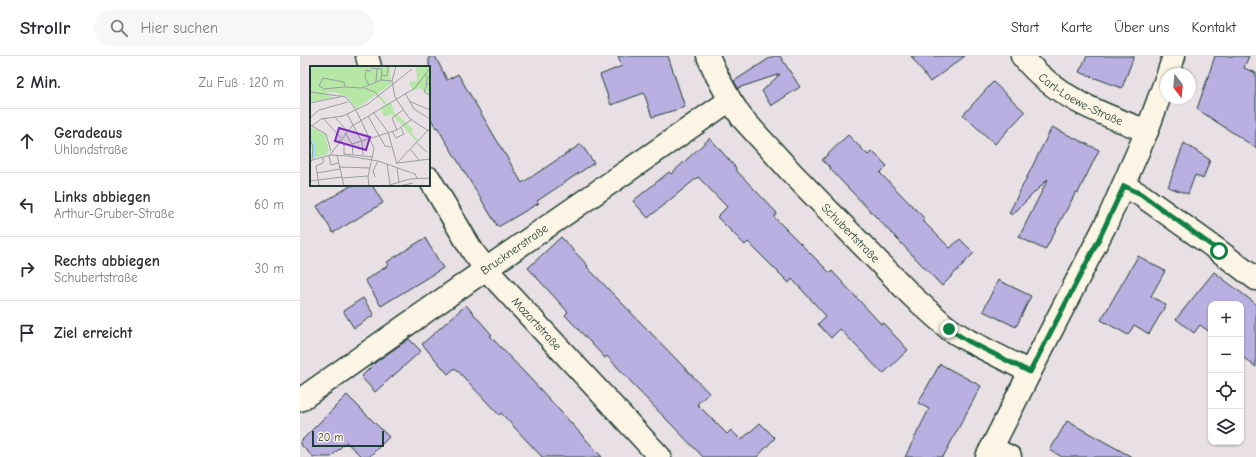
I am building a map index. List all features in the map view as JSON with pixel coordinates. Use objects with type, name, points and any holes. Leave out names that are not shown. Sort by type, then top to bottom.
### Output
[{"type":"street","points":[[367,56],[370,66]]},
{"type":"street","name":"Schubertstraße","points":[[708,56],[730,100],[742,118],[792,173],[931,314],[949,329],[968,341],[1030,372]]},
{"type":"street","name":"Carl-Loewe-Straße","points":[[1022,56],[1048,84],[1064,94],[1097,111],[1147,131]]},
{"type":"street","points":[[1170,68],[1174,56]]},
{"type":"street","points":[[996,454],[1030,372],[1098,241],[1124,186],[1160,95]]},
{"type":"street","name":"Brucknerstraße","points":[[300,400],[730,100]]},
{"type":"street","name":"Mozartstraße","points":[[430,180],[473,252],[486,269],[660,457]]},
{"type":"street","points":[[1124,186],[1141,194],[1256,279]]},
{"type":"building","points":[[429,56],[435,56],[447,80],[458,74],[522,183],[581,144],[594,163],[537,201],[539,203],[498,227],[430,117]]},
{"type":"building","points":[[618,56],[668,56],[685,107],[652,117],[644,93],[611,105],[600,75],[622,66]]},
{"type":"building","points":[[773,56],[780,56],[800,87],[771,106],[762,91],[780,74],[738,88],[734,81]]},
{"type":"building","points":[[911,56],[965,56],[930,82]]},
{"type":"building","points":[[1087,56],[1134,56],[1122,88],[1079,72]]},
{"type":"building","points":[[1215,56],[1249,56],[1244,68],[1256,73],[1256,148],[1197,109]]},
{"type":"building","points":[[993,82],[1025,112],[995,144],[963,115]]},
{"type":"building","points":[[1052,127],[1099,150],[1078,193],[1076,192],[1045,250],[1019,237],[1048,179],[1012,215],[1009,213]]},
{"type":"building","points":[[848,135],[868,155],[872,151],[887,166],[880,173],[924,218],[922,220],[950,248],[960,239],[974,253],[942,286],[822,160]]},
{"type":"building","points":[[710,138],[736,168],[735,169],[777,213],[774,217],[830,273],[832,271],[881,324],[883,323],[908,350],[883,374],[840,329],[831,338],[818,324],[826,316],[792,279],[789,283],[748,242],[745,245],[717,217],[727,207],[698,177],[648,218],[633,201],[669,172],[671,174]]},
{"type":"building","points":[[1184,143],[1210,160],[1203,179],[1195,175],[1188,194],[1168,187]]},
{"type":"building","points":[[350,186],[373,186],[383,203],[333,233],[317,206]]},
{"type":"building","points":[[561,237],[588,266],[587,267],[709,393],[697,404],[727,434],[731,430],[741,440],[760,423],[775,438],[757,457],[703,457],[607,356],[605,358],[565,315],[568,312],[528,268]]},
{"type":"building","points":[[425,238],[443,268],[381,306],[365,280],[389,265],[387,262]]},
{"type":"building","points":[[1138,256],[1165,271],[1151,296],[1166,305],[1149,334],[1134,325],[1128,335],[1101,320]]},
{"type":"building","points":[[1214,272],[1256,304],[1256,367],[1244,358],[1244,301],[1208,301],[1208,331],[1200,325],[1194,333],[1176,319]]},
{"type":"building","points":[[998,280],[1031,296],[1016,327],[983,311]]},
{"type":"building","points":[[363,298],[374,315],[354,328],[343,311]]},
{"type":"building","points":[[466,305],[492,335],[490,336],[602,457],[542,457],[501,413],[499,415],[455,368],[448,374],[422,344]]},
{"type":"building","points":[[409,339],[421,351],[375,392],[361,377],[377,361]]},
{"type":"building","points":[[940,364],[981,386],[943,457],[905,457],[929,409],[918,403]]},
{"type":"building","points":[[347,395],[389,437],[369,457],[362,457],[346,442],[331,457],[313,457],[300,444],[300,442]]},
{"type":"building","points":[[1067,421],[1132,457],[1062,457],[1050,450]]},
{"type":"route","points":[[949,329],[968,341],[1030,372],[1098,241],[1124,186],[1141,194],[1219,251]]}]
